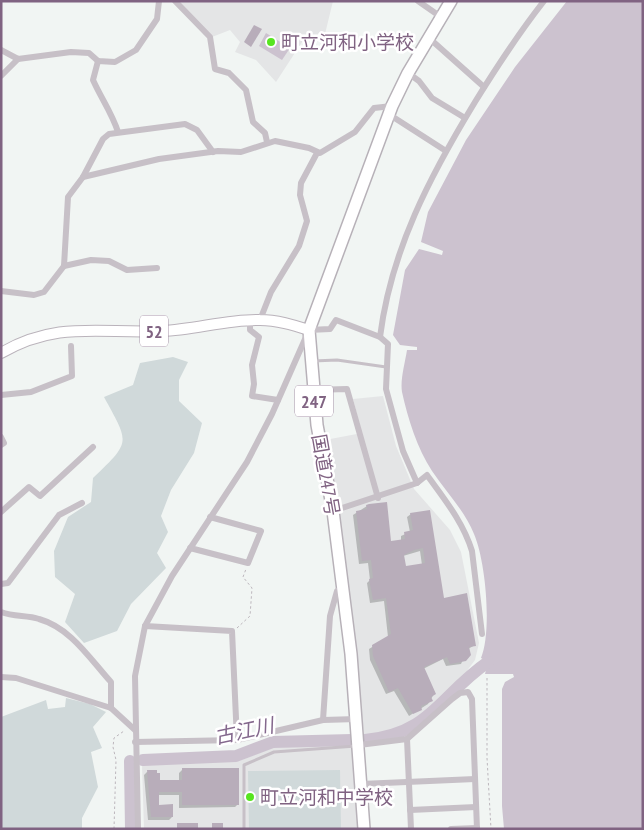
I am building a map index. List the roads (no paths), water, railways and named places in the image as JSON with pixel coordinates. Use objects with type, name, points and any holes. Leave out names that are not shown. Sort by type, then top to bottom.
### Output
[{"type":"highway","name":"国道247号","points":[[364,829],[357,719],[344,588],[312,390],[309,330],[328,274],[391,110],[408,73],[451,1]]},
{"type":"main road","name":"52","points":[[1,353],[39,336],[69,330],[161,331],[255,320],[284,322],[309,330]]},
{"type":"street","points":[[1,76],[18,60],[71,52],[89,53],[98,61],[115,62],[136,50],[157,19],[159,1]]},
{"type":"street","points":[[175,1],[210,37],[214,69],[229,74],[246,90],[253,122],[265,133],[267,142]]},
{"type":"street","points":[[418,1],[441,17]]},
{"type":"street","points":[[380,337],[384,306],[397,256],[414,213],[465,118],[484,87],[542,4],[533,1]]},
{"type":"street","points":[[429,38],[484,87]]},
{"type":"street","points":[[1,50],[18,60]]},
{"type":"street","points":[[98,61],[93,80],[103,102],[112,115],[118,132]]},
{"type":"street","points":[[408,73],[419,81],[432,98],[465,118]]},
{"type":"street","points":[[83,177],[159,160],[213,152],[241,152],[267,142],[275,141],[309,148],[320,153],[355,132],[374,108],[391,110],[446,151]]},
{"type":"street","points":[[1,291],[34,295],[44,292],[64,266],[68,197],[83,177],[103,139],[109,134],[185,124],[197,130],[213,152]]},
{"type":"street","points":[[278,400],[252,396],[254,384],[252,365],[259,337],[250,330],[299,246],[307,221],[300,195],[301,183],[317,153]]},
{"type":"street","points":[[64,266],[90,260],[109,261],[127,270],[157,268]]},
{"type":"street","points":[[138,829],[136,742],[133,728],[135,676],[145,626],[190,548],[247,462],[278,400],[309,330],[330,329],[336,320],[380,337],[388,344],[386,389],[403,452],[417,483]]},
{"type":"street","points":[[1,395],[31,392],[72,376],[71,346]]},
{"type":"street","points":[[312,390],[347,389],[378,498]]},
{"type":"street","points":[[1,438],[4,442],[1,445]]},
{"type":"street","points":[[1,512],[29,487],[40,496],[93,447]]},
{"type":"street","points":[[333,511],[378,498],[417,483],[426,475],[459,519],[468,538],[474,560],[482,634]]},
{"type":"street","points":[[1,584],[8,583],[59,514],[82,503]]},
{"type":"street","points":[[190,548],[248,563],[261,531],[210,517]]},
{"type":"street","points":[[323,720],[330,616],[337,591],[344,588]]},
{"type":"street","points":[[1,612],[14,617],[38,619],[61,628],[111,682],[111,708]]},
{"type":"street","points":[[145,626],[232,631],[237,740]]},
{"type":"street","points":[[1,677],[16,678],[111,708],[133,728]]},
{"type":"street","points":[[359,745],[407,738],[452,699],[460,693],[468,692],[472,699],[476,828],[452,829]]},
{"type":"street","points":[[136,742],[237,740],[323,720],[357,719]]},
{"type":"street","points":[[407,738],[411,829]]},
{"type":"street","points":[[361,784],[475,779]]},
{"type":"street","points":[[410,810],[476,807]]},
{"type":"lane","points":[[310,360],[337,360],[386,367]]},
{"type":"lane","points":[[244,829],[244,765],[274,752],[359,745]]},
{"type":"waterway","name":"古江川","points":[[365,740],[405,730],[420,721],[488,662]]},
{"type":"waterway","name":"古江川","points":[[143,760],[236,756],[273,742],[352,740]]},
{"type":"waterway","name":"古江川","points":[[130,761],[131,829]]},
{"type":"place","name":"町立河和小学校","points":[[271,42]]},
{"type":"place","name":"町立河和中学校","points":[[250,797]]}]
